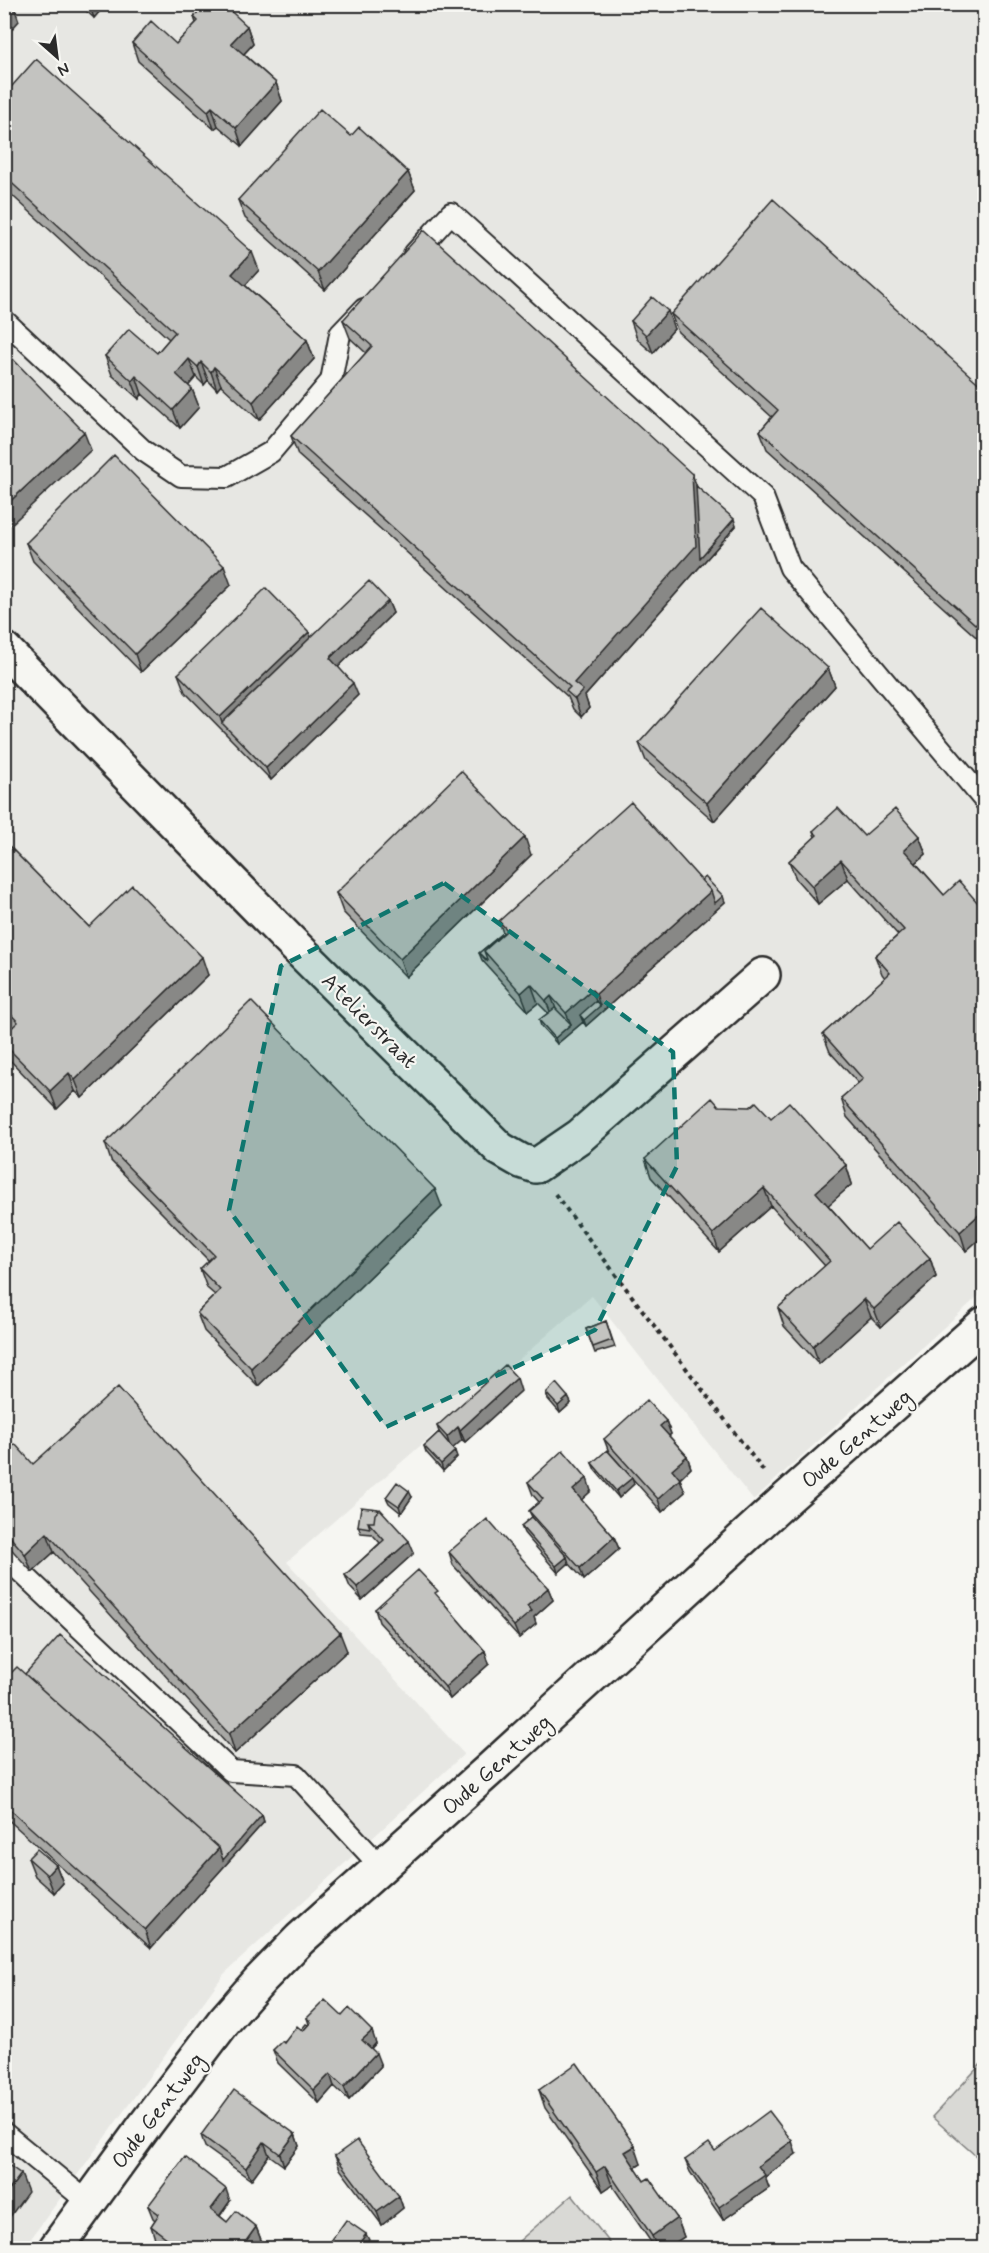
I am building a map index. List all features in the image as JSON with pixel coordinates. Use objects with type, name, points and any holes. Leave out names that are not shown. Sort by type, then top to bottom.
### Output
[{"type":"street","name":"Atelierstraat","points":[[4,649],[288,939],[500,1149],[521,1161],[536,1166]]},
{"type":"street","points":[[536,1166],[580,1136],[762,975]]},
{"type":"street","name":"Oude Gentweg","points":[[56,2248],[194,2060],[260,1980],[300,1939],[785,1500],[984,1324]]},
{"type":"lane","points":[[404,265],[451,213],[746,481],[763,497],[790,568],[984,800]]},
{"type":"lane","points":[[4,320],[144,451],[181,476],[226,477],[271,452],[331,381],[340,334],[380,291]]},
{"type":"lane","points":[[4,1556],[231,1771],[296,1775],[381,1867]]},
{"type":"lane","points":[[4,2133],[89,2203]]},
{"type":"path","points":[[536,1166],[785,1500]]},
{"type":"highlighted area","points":[[444,883],[673,1052],[677,1166],[595,1330],[386,1427],[229,1210],[281,966]]},
{"type":"shaded area","points":[[5,5],[984,5],[984,1291],[753,1500],[592,1296],[287,1562],[464,1754],[224,1974],[24,2248],[5,2248]]},
{"type":"shaded area","points":[[984,2061],[984,2163],[932,2117]]},
{"type":"shaded area","points":[[572,2195],[614,2248],[511,2248]]},
{"type":"building","points":[[4,4],[11,4],[4,12]]},
{"type":"building","points":[[205,4],[223,4],[247,26],[231,43],[276,83],[236,128],[212,107],[208,111],[132,43],[151,21],[176,44],[198,21],[194,17]]},
{"type":"building","points":[[36,59],[252,252],[232,274],[307,340],[253,402],[214,367],[211,372],[201,362],[198,367],[189,359],[176,374],[192,389],[173,410],[136,376],[132,381],[105,356],[129,329],[157,353],[175,332],[4,176],[4,95]]},
{"type":"building","points":[[320,109],[351,136],[359,127],[408,172],[318,272],[238,200]]},
{"type":"building","points":[[773,199],[984,388],[984,632],[760,431],[778,410],[671,314]]},
{"type":"building","points":[[424,230],[692,474],[696,546],[574,683],[583,690],[575,699],[566,691],[570,687],[291,436],[372,346],[343,320]]},
{"type":"building","points":[[652,297],[668,311],[646,335],[631,321]]},
{"type":"building","points":[[6,352],[84,432],[4,507],[4,354]]},
{"type":"building","points":[[114,455],[224,566],[135,654],[26,543]]},
{"type":"building","points":[[696,486],[734,519],[700,558]]},
{"type":"building","points":[[369,581],[388,601],[330,658],[353,683],[266,768],[222,723]]},
{"type":"building","points":[[266,588],[309,632],[220,717],[178,674]]},
{"type":"building","points":[[761,608],[828,668],[707,803],[639,743]]},
{"type":"building","points":[[461,771],[525,837],[400,959],[336,893]]},
{"type":"building","points":[[631,802],[711,891],[596,994],[592,990],[566,1013],[551,996],[546,1001],[531,984],[521,993],[484,951],[507,930],[499,921]]},
{"type":"building","points":[[838,808],[864,836],[895,809],[919,836],[904,850],[944,895],[959,881],[984,910],[984,1210],[960,1232],[841,1098],[863,1079],[823,1034],[890,973],[875,956],[904,930],[841,860],[812,886],[789,861],[817,835],[813,831]]},
{"type":"building","points":[[4,841],[89,927],[132,885],[202,957],[75,1080],[69,1073],[50,1091],[4,1044],[4,1035],[18,1022],[4,1009]]},
{"type":"building","points":[[705,877],[723,896],[715,903],[711,891],[701,880]]},
{"type":"building","points":[[503,933],[484,951],[488,962],[479,953]]},
{"type":"building","points":[[251,1001],[435,1189],[251,1368],[197,1313],[220,1290],[200,1269],[214,1255],[105,1143]]},
{"type":"building","points":[[596,1001],[600,1006],[584,1020],[580,1015]]},
{"type":"building","points":[[555,1008],[571,1024],[555,1038],[539,1020]]},
{"type":"building","points":[[712,1098],[719,1106],[750,1107],[756,1102],[771,1118],[789,1102],[846,1165],[816,1192],[867,1249],[897,1222],[930,1258],[874,1309],[864,1299],[813,1346],[778,1308],[830,1261],[764,1188],[713,1234],[645,1159]]},
{"type":"building","points":[[606,1321],[612,1340],[593,1347],[586,1329]]},
{"type":"building","points":[[505,1365],[517,1378],[460,1430],[458,1427],[447,1437],[437,1426]]},
{"type":"building","points":[[556,1383],[568,1397],[558,1406],[546,1393]]},
{"type":"building","points":[[118,1387],[340,1633],[229,1734],[47,1533],[25,1554],[4,1530],[4,1454],[15,1444],[33,1464]]},
{"type":"building","points":[[647,1400],[666,1421],[660,1426],[687,1456],[672,1469],[680,1479],[658,1499],[604,1439]]},
{"type":"building","points":[[439,1432],[455,1451],[441,1464],[424,1446]]},
{"type":"building","points":[[563,1450],[587,1478],[573,1490],[614,1537],[580,1568],[529,1511],[543,1499],[528,1482]]},
{"type":"building","points":[[607,1450],[632,1478],[616,1491],[592,1463]]},
{"type":"building","points":[[397,1482],[409,1491],[399,1506],[386,1497]]},
{"type":"building","points":[[361,1507],[378,1509],[374,1522],[368,1522],[370,1528],[358,1526]]},
{"type":"building","points":[[380,1509],[409,1541],[357,1587],[345,1575],[384,1540],[368,1522],[374,1522],[375,1514]]},
{"type":"building","points":[[532,1517],[567,1557],[556,1566],[521,1526]]},
{"type":"building","points":[[487,1519],[548,1588],[527,1606],[532,1611],[514,1626],[449,1552]]},
{"type":"building","points":[[418,1570],[438,1591],[435,1593],[485,1651],[445,1687],[375,1609]]},
{"type":"building","points":[[60,1635],[262,1815],[223,1860],[219,1848],[25,1674]]},
{"type":"building","points":[[17,1667],[219,1848],[145,1930],[4,1804],[4,1676],[6,1678]]},
{"type":"building","points":[[37,1849],[56,1865],[47,1875],[28,1858]]},
{"type":"building","points":[[325,2000],[342,2016],[349,2008],[372,2031],[362,2040],[376,2053],[344,2087],[330,2074],[314,2090],[273,2050],[282,2041],[284,2043],[297,2026],[303,2031],[311,2022],[307,2018]]},
{"type":"building","points":[[577,2063],[635,2146],[625,2152],[644,2181],[649,2178],[677,2218],[652,2236],[605,2166],[596,2172],[539,2090]]},
{"type":"building","points":[[234,2090],[295,2134],[280,2154],[264,2142],[246,2168],[201,2135]]},
{"type":"building","points":[[769,2111],[792,2141],[758,2166],[765,2175],[719,2207],[685,2160],[709,2143],[715,2151]]},
{"type":"building","points":[[357,2140],[399,2196],[377,2212],[335,2156]]},
{"type":"building","points":[[185,2157],[226,2189],[211,2209],[227,2222],[236,2211],[256,2227],[241,2248],[180,2248],[151,2226],[159,2214],[148,2206]]},
{"type":"building","points":[[4,2162],[21,2174],[4,2197]]},
{"type":"building","points":[[346,2220],[366,2234],[356,2248],[326,2248]]}]
